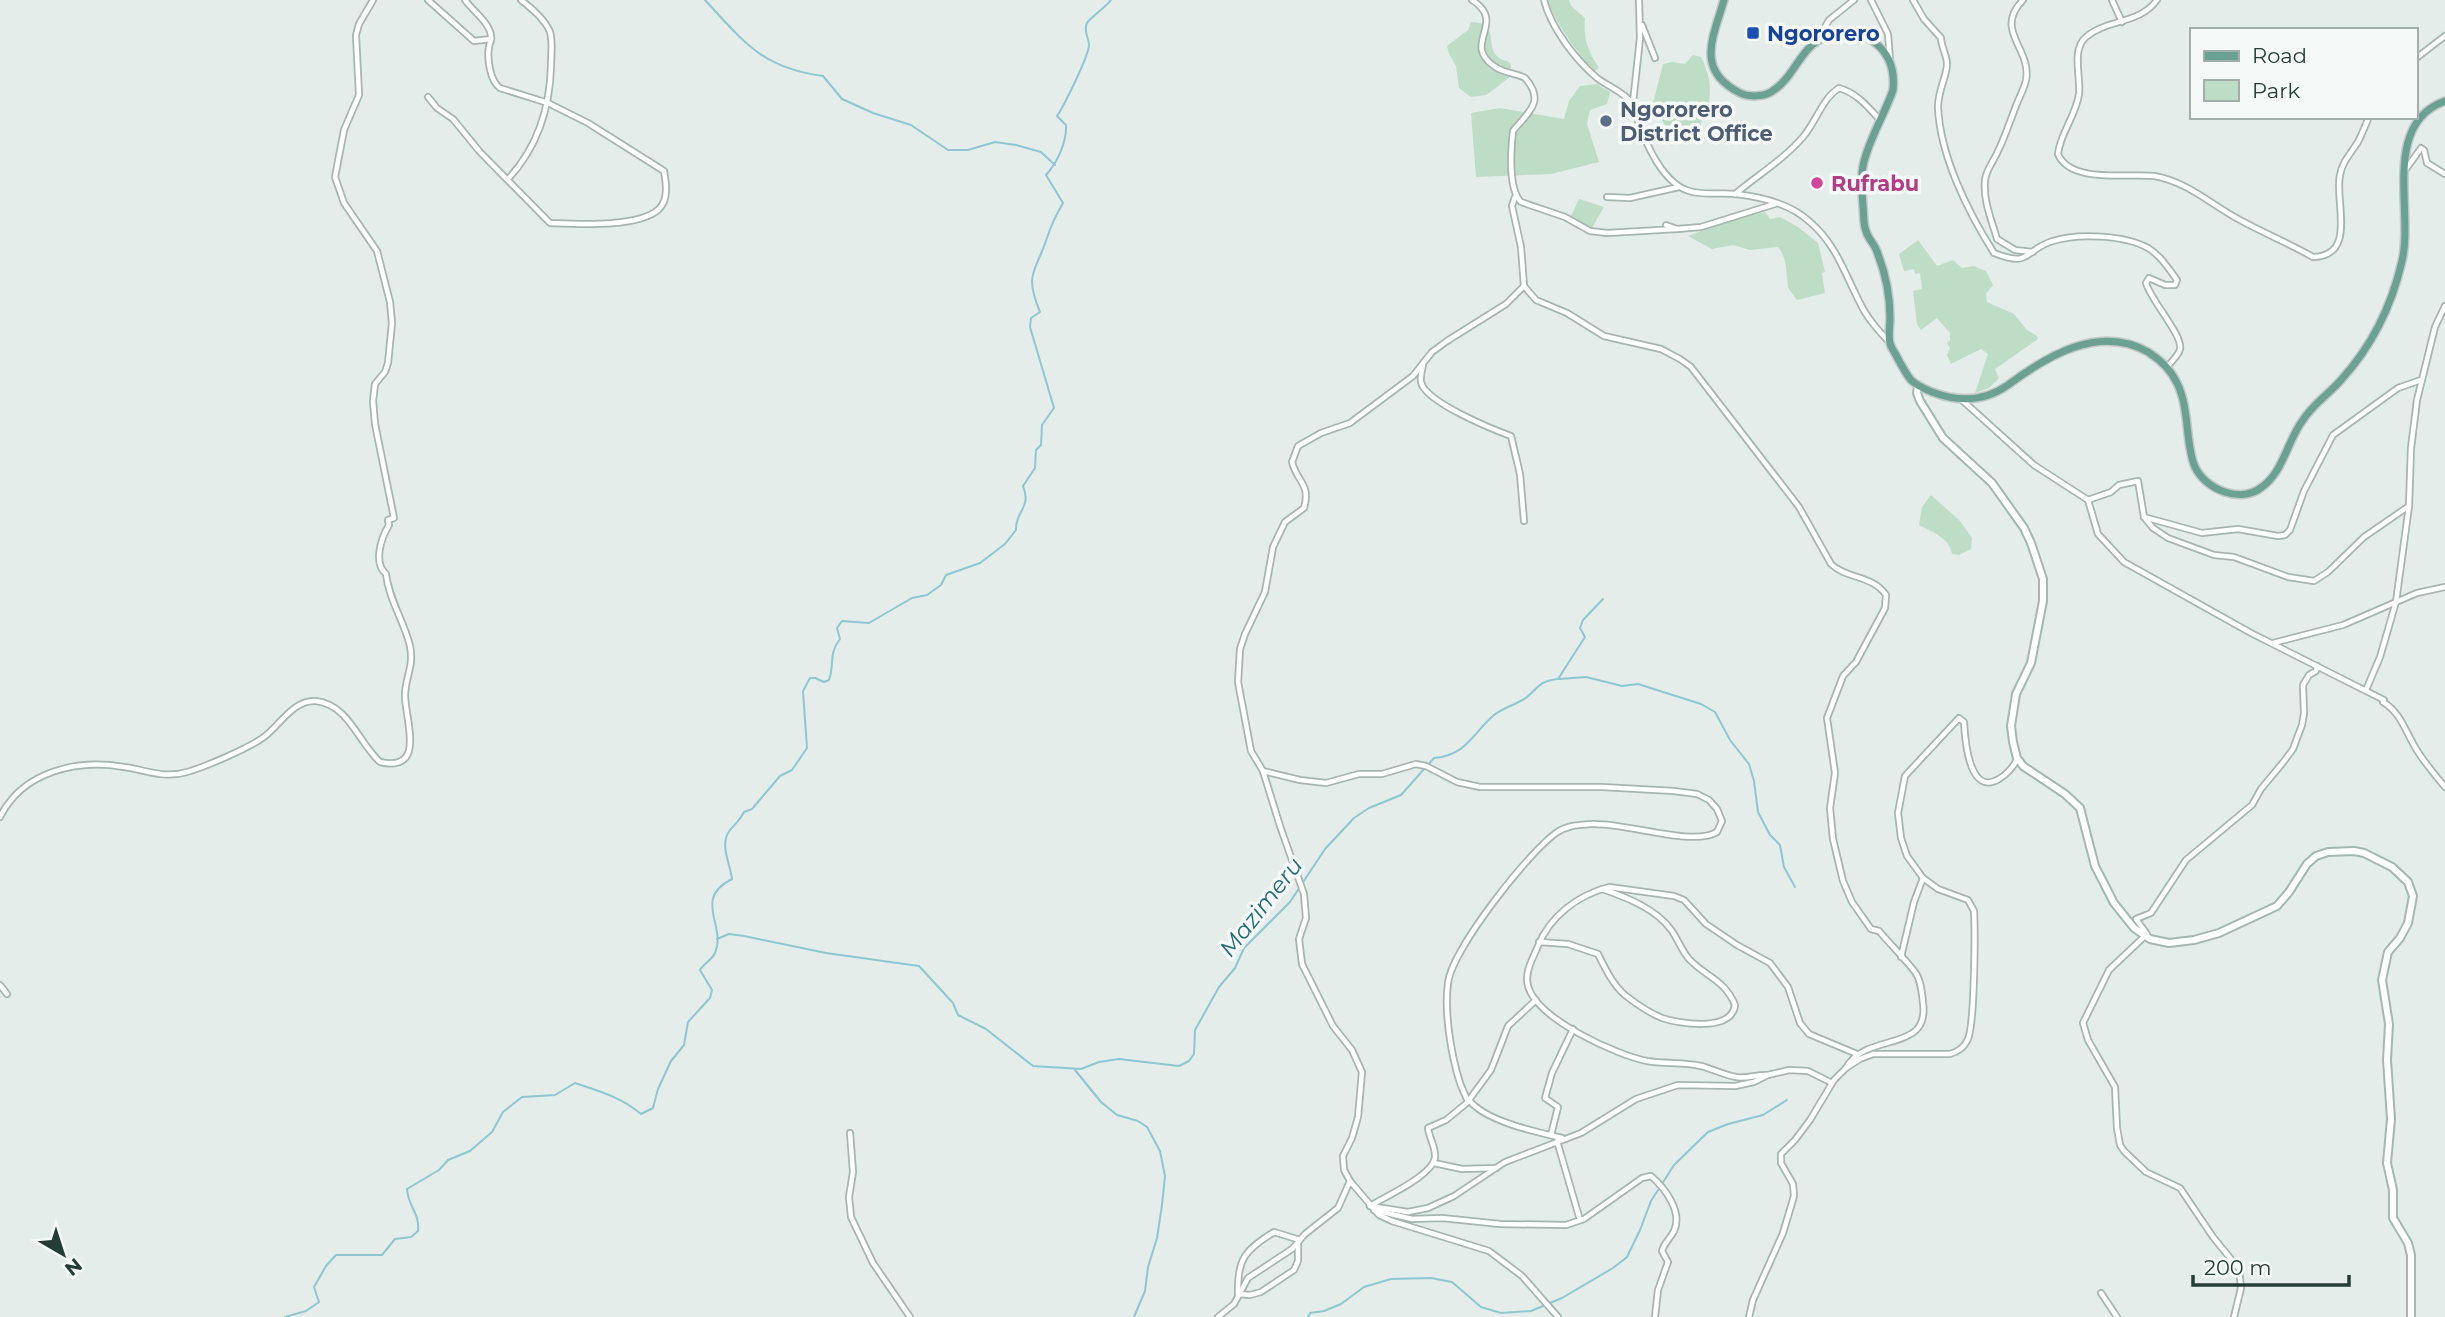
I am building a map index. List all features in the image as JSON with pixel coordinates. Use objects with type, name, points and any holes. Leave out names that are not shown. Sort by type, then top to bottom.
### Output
[{"type":"main road","points":[[1724,0],[1709,57],[1717,76],[1726,86],[1744,95],[1757,96],[1771,92],[1818,39],[1831,34],[1858,34],[1876,44],[1890,61],[1894,79],[1893,90],[1864,160],[1865,230],[1879,257],[1888,285],[1889,342],[1902,367],[1918,385],[1946,397],[1962,400],[1981,397],[1998,392],[2053,355],[2086,344],[2110,341],[2134,345],[2156,357],[2177,382],[2185,407],[2192,457],[2200,474],[2221,491],[2236,495],[2255,492],[2279,469],[2293,434],[2303,419],[2342,379],[2388,310],[2403,257],[2404,173],[2412,130],[2429,107],[2445,101]]},
{"type":"main road","points":[[1918,385],[1920,401],[1943,438],[1992,483],[2025,528],[2041,570],[2043,601],[2031,663],[2019,684],[2012,714],[2011,731],[2017,758],[2031,774],[2065,794],[2080,808],[2092,858],[2123,916],[2145,937],[2165,943],[2214,935],[2273,909],[2287,895],[2307,864],[2316,856],[2328,852],[2364,853],[2392,867],[2406,879],[2412,891],[2409,919],[2402,935],[2388,952],[2382,980],[2389,1024],[2387,1076],[2391,1119],[2387,1163],[2393,1190],[2393,1218],[2411,1255],[2411,1317]]},
{"type":"street","points":[[0,817],[16,796],[41,775],[61,769],[105,764],[169,776],[183,773],[261,740],[289,713],[308,702],[324,704],[341,712],[380,762],[397,762],[409,753],[411,745],[405,696],[412,666],[411,653],[388,591],[386,574],[380,569],[378,559],[389,525],[388,520],[394,518],[373,401],[375,384],[385,372],[388,363],[392,323],[390,302],[377,251],[344,203],[335,177],[344,130],[359,95],[356,35],[359,24],[373,0]]},
{"type":"street","points":[[428,0],[474,41],[492,39]]},
{"type":"street","points":[[428,97],[437,108],[453,119],[480,152],[550,223],[624,223],[662,206],[666,191],[664,171],[588,123],[548,103],[500,89],[495,85],[488,50],[492,39],[489,28],[465,0]]},
{"type":"street","points":[[508,179],[521,164],[541,129],[551,82],[550,31],[538,14],[521,0]]},
{"type":"street","points":[[1472,0],[1484,9],[1486,16],[1487,27],[1480,42],[1482,53],[1495,68],[1525,78],[1535,94],[1529,114],[1513,131],[1515,197],[1511,206],[1521,247],[1524,286],[1543,305],[1567,313],[1604,336],[1661,349],[1691,368],[1799,506],[1831,564],[1836,569],[1878,586],[1886,595],[1885,608],[1856,662],[1843,676],[1828,715],[1835,774],[1830,823],[1840,872],[1852,902],[1871,929],[1879,931],[1917,975],[1924,1006],[1924,1021],[1907,1037],[1874,1046],[1857,1054],[1832,1083],[1795,1140],[1780,1154],[1781,1163],[1793,1184],[1793,1201],[1783,1233],[1753,1300],[1749,1317]]},
{"type":"street","points":[[1544,0],[1549,16],[1574,54],[1597,77],[1628,97],[1633,104],[1656,161],[1672,182],[1686,191],[1735,194],[1795,209],[1824,235],[1840,259],[1866,314],[1889,342]]},
{"type":"street","points":[[1633,104],[1640,21],[1639,0]]},
{"type":"street","points":[[1818,39],[1829,20],[1854,0]]},
{"type":"street","points":[[1871,0],[1888,34],[1890,61]]},
{"type":"street","points":[[1913,0],[1924,19],[1941,38],[1947,65],[1940,84],[1938,105],[1944,138],[1956,182],[1994,253],[2022,260],[2051,241],[2101,236],[2149,248],[2177,280],[2175,285],[2165,285],[2149,278],[2146,283],[2148,292],[2181,345],[2180,352],[2166,368]]},
{"type":"street","points":[[2023,0],[2015,8],[2010,23],[2017,46],[2026,62],[2026,80],[2000,148],[1985,176],[1984,185],[1997,239],[2014,249],[2034,252]]},
{"type":"street","points":[[2112,0],[2122,22]]},
{"type":"street","points":[[2157,0],[2150,9],[2104,27],[2082,41],[2077,51],[2080,76],[2077,106],[2059,143],[2058,155],[2060,161],[2072,168],[2103,176],[2154,177],[2175,183],[2240,220],[2314,257],[2320,257],[2329,252],[2341,237],[2339,178],[2346,159],[2368,119]]},
{"type":"street","points":[[1640,21],[1655,58]]},
{"type":"street","points":[[2417,57],[2445,36]]},
{"type":"street","points":[[1735,194],[1783,157],[1802,138],[1831,94],[1839,88],[1856,96],[1881,121]]},
{"type":"street","points":[[2404,173],[2421,148],[2427,163],[2445,174]]},
{"type":"street","points":[[1608,197],[1630,198],[1680,187]]},
{"type":"street","points":[[1515,197],[1521,202],[1564,217],[1590,230],[1607,233],[1701,227],[1777,203]]},
{"type":"street","points":[[1665,225],[1677,229]]},
{"type":"street","points":[[1524,286],[1506,304],[1432,352],[1413,376],[1350,423],[1314,436],[1298,446],[1294,452],[1294,468],[1306,489],[1304,508],[1285,522],[1273,547],[1265,592],[1245,634],[1238,670],[1239,692],[1251,751],[1263,771],[1306,902],[1306,918],[1299,939],[1302,964],[1328,1016],[1340,1037],[1352,1050],[1362,1072],[1357,1123],[1343,1156],[1344,1170],[1372,1208],[1392,1222],[1489,1251],[1522,1276],[1558,1317]]},
{"type":"street","points":[[2366,690],[2380,657],[2396,602],[2409,506],[2411,448],[2421,380],[2435,327],[2445,306]]},
{"type":"street","points":[[1423,364],[1420,381],[1427,391],[1483,426],[1511,436],[1520,474],[1524,521]]},
{"type":"street","points":[[2144,517],[2202,533],[2238,529],[2285,535],[2290,530],[2304,491],[2333,435],[2402,386],[2421,380]]},
{"type":"street","points":[[1962,400],[2034,465],[2088,500],[2098,534],[2120,559],[2272,643],[2385,700],[2383,702],[2391,707],[2405,726],[2430,770],[2445,787]]},
{"type":"street","points":[[2088,500],[2111,492],[2119,485],[2137,481],[2140,485],[2144,517],[2152,528],[2173,541],[2211,554],[2234,557],[2288,577],[2314,581],[2328,572],[2364,537],[2409,506]]},
{"type":"street","points":[[2272,643],[2343,625],[2396,602],[2431,589],[2445,587]]},
{"type":"street","points":[[2234,1317],[2241,1288],[2239,1269],[2213,1237],[2180,1188],[2146,1172],[2124,1151],[2119,1142],[2115,1087],[2092,1050],[2083,1029],[2084,1019],[2109,970],[2145,937],[2146,931],[2136,923],[2136,919],[2151,913],[2188,857],[2252,805],[2265,783],[2293,749],[2304,713],[2303,685],[2309,675],[2316,671],[2317,666]]},
{"type":"street","points":[[1846,1068],[1874,1054],[1950,1054],[1969,1039],[1973,1001],[1974,911],[1968,900],[1938,889],[1923,878],[1907,856],[1898,813],[1905,776],[1959,718],[1964,720],[1967,749],[1972,770],[1978,779],[1993,782],[2011,769],[2017,758]]},
{"type":"street","points":[[1263,771],[1326,783],[1359,774],[1382,774],[1416,764],[1426,766],[1457,782],[1480,787],[1602,787],[1674,791],[1697,794],[1717,808],[1722,821],[1717,832],[1712,835],[1683,836],[1606,823],[1570,826],[1558,832],[1527,860],[1486,913],[1457,959],[1448,979],[1448,1004],[1456,1067],[1460,1083],[1469,1100],[1477,1109],[1498,1119],[1560,1140],[1580,1220]]},
{"type":"street","points":[[1901,957],[1914,902],[1923,878]]},
{"type":"street","points":[[1768,1075],[1738,1077],[1692,1064],[1639,1059],[1602,1047],[1573,1029],[1536,1000],[1527,979],[1539,942],[1555,917],[1578,900],[1609,887],[1650,894],[1662,893],[1684,901],[1706,924],[1770,963],[1790,991],[1800,1023],[1809,1034],[1857,1054]]},
{"type":"street","points":[[1539,942],[1568,944],[1598,954],[1624,994],[1659,1017],[1710,1024],[1719,1022],[1732,1013],[1735,1005],[1728,990],[1687,957],[1671,929],[1658,916],[1623,897],[1601,889]]},
{"type":"street","points":[[0,985],[7,994]]},
{"type":"street","points":[[1372,1208],[1405,1187],[1433,1163],[1435,1154],[1428,1128],[1446,1120],[1464,1107],[1488,1074],[1508,1026],[1536,1000]]},
{"type":"street","points":[[1551,1135],[1558,1108],[1545,1098],[1556,1062],[1573,1029]]},
{"type":"street","points":[[1372,1208],[1402,1212],[1425,1209],[1454,1196],[1515,1158],[1596,1125],[1630,1101],[1672,1087],[1684,1084],[1721,1088],[1735,1086],[1786,1070],[1804,1071],[1832,1083]]},
{"type":"street","points":[[850,1133],[853,1172],[849,1197],[851,1217],[873,1263],[911,1317]]},
{"type":"street","points":[[1433,1163],[1462,1169],[1497,1168]]},
{"type":"street","points":[[1372,1208],[1412,1219],[1566,1225],[1580,1220],[1642,1178],[1651,1176],[1668,1195],[1677,1222],[1662,1251],[1668,1262],[1658,1290],[1656,1317]]},
{"type":"street","points":[[1218,1317],[1233,1304],[1248,1278],[1288,1252],[1305,1234],[1339,1208],[1350,1181]]},
{"type":"street","points":[[1238,1294],[1238,1271],[1247,1253],[1258,1242],[1274,1232],[1299,1241]]},
{"type":"street","points":[[1238,1294],[1261,1292],[1294,1270],[1298,1261],[1299,1241]]},
{"type":"street","points":[[2101,1293],[2117,1317]]},
{"type":"green space","points":[[1547,0],[1569,0],[1571,6],[1585,18],[1587,44],[1599,68],[1593,72],[1573,46]]},
{"type":"green space","points":[[1471,22],[1480,23],[1489,29],[1496,55],[1511,64],[1510,77],[1486,95],[1471,97],[1459,88],[1456,66],[1447,46],[1468,30]]},
{"type":"green space","points":[[1693,55],[1701,57],[1708,74],[1710,91],[1704,117],[1700,125],[1666,126],[1652,107],[1663,64],[1685,64]]},
{"type":"green space","points":[[1597,84],[1610,92],[1607,104],[1590,110],[1587,124],[1599,162],[1551,174],[1476,177],[1471,113],[1500,108],[1564,119],[1569,101],[1580,86]]},
{"type":"green space","points":[[1579,199],[1604,207],[1592,228],[1570,218]]},
{"type":"green space","points":[[1765,212],[1770,219],[1780,217],[1798,227],[1818,243],[1825,272],[1822,273],[1825,293],[1797,300],[1789,288],[1785,260],[1778,247],[1750,250],[1733,245],[1712,249],[1688,236],[1731,220]]},
{"type":"green space","points":[[1918,240],[1937,266],[1953,260],[1962,268],[1974,266],[1986,271],[1993,285],[1986,294],[1987,302],[2014,314],[2027,330],[2037,336],[2038,339],[1995,369],[1999,378],[1989,388],[1975,393],[1988,354],[1981,349],[1951,364],[1947,355],[1950,333],[1937,318],[1921,330],[1917,324],[1913,291],[1922,289],[1920,273],[1915,274],[1914,269],[1904,271],[1899,254]]},
{"type":"green space","points":[[1931,495],[1960,521],[1972,538],[1971,549],[1959,555],[1952,554],[1951,548],[1944,540],[1919,525],[1922,507]]},
{"type":"waterway","points":[[705,0],[743,40],[769,60],[784,67],[823,76],[842,99],[873,113],[911,125],[948,150],[968,150],[995,142],[1041,152],[1055,165]]},
{"type":"waterway","points":[[285,1317],[306,1311],[319,1302],[314,1287],[336,1255],[382,1255],[395,1239],[411,1237],[418,1231],[407,1189],[439,1170],[448,1160],[470,1151],[492,1132],[503,1112],[522,1097],[555,1095],[575,1083],[618,1099],[641,1114],[653,1108],[658,1089],[671,1061],[684,1045],[688,1022],[710,998],[712,990],[700,970],[714,955],[718,943],[712,904],[714,895],[732,879],[725,847],[727,835],[744,812],[752,809],[780,776],[792,770],[807,748],[803,691],[810,678],[824,682],[829,680],[834,650],[840,639],[837,628],[842,621],[869,623],[912,598],[927,595],[941,585],[946,575],[980,563],[1005,544],[1016,530],[1026,499],[1023,486],[1035,468],[1036,450],[1041,445],[1042,425],[1054,408],[1030,327],[1031,318],[1040,312],[1033,289],[1033,274],[1063,203],[1046,175],[1063,145],[1066,125],[1057,116],[1088,51],[1087,23],[1111,0]]},
{"type":"waterway","name":"Mazimeru","points":[[717,939],[729,934],[744,936],[826,953],[919,966],[953,1003],[958,1015],[986,1029],[1033,1066],[1081,1069],[1099,1062],[1119,1059],[1179,1066],[1189,1061],[1194,1054],[1195,1030],[1219,987],[1235,968],[1244,948],[1290,902],[1325,849],[1354,818],[1369,808],[1401,795],[1434,758],[1462,748],[1494,715],[1523,700],[1543,683],[1558,679],[1585,637],[1580,628],[1583,620],[1603,599]]},
{"type":"waterway","points":[[1559,679],[1586,677],[1622,686],[1638,684],[1701,704],[1715,712],[1730,740],[1749,764],[1758,812],[1770,835],[1780,845],[1784,867],[1795,887]]},
{"type":"waterway","points":[[1075,1070],[1101,1102],[1117,1115],[1138,1121],[1147,1127],[1160,1151],[1165,1176],[1157,1238],[1148,1267],[1145,1291],[1134,1317]]},
{"type":"waterway","points":[[1308,1317],[1310,1313],[1341,1304],[1364,1287],[1391,1279],[1431,1278],[1452,1282],[1481,1307],[1501,1313],[1531,1311],[1562,1298],[1627,1257],[1651,1201],[1674,1165],[1708,1132],[1763,1115],[1787,1100]]},
{"type":"place","name":"Ngororero","points":[[1753,33]]},
{"type":"place","name":"Ngororero District Office","points":[[1606,121]]},
{"type":"place","name":"Rufrabu","points":[[1817,183]]}]
